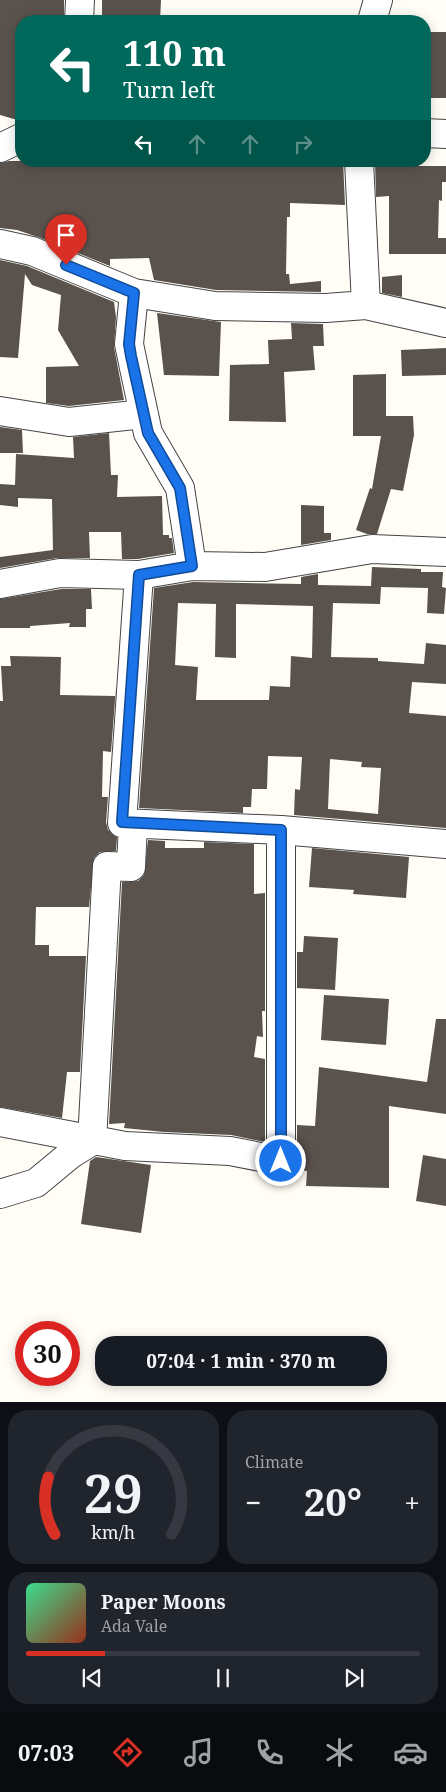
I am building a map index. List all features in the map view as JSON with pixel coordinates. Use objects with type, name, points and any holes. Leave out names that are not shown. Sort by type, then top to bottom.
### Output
[{"type":"street","points":[[79,15],[80,0]]},
{"type":"street","points":[[374,15],[378,0]]},
{"type":"street","points":[[431,133],[446,134]]},
{"type":"street","points":[[0,148],[15,141]]},
{"type":"street","points":[[359,167],[366,306]]},
{"type":"street","points":[[0,244],[32,251],[134,293],[214,306],[326,308],[366,306],[446,323]]},
{"type":"street","points":[[134,293],[129,344],[148,433],[180,488],[192,566]]},
{"type":"street","points":[[0,411],[69,422],[144,414]]},
{"type":"street","points":[[0,584],[60,574],[139,575],[192,566],[265,567],[372,549],[446,552]]},
{"type":"street","points":[[139,575],[122,822],[281,830],[446,844]]},
{"type":"street","points":[[92,1141],[107,866],[131,867],[133,823]]},
{"type":"street","points":[[0,1122],[125,1146],[230,1151],[281,1161],[281,830]]},
{"type":"street","points":[[0,1194],[36,1183],[92,1141]]},
{"type":"building","points":[[0,0],[64,0],[64,15],[15,15],[15,119],[0,115]]},
{"type":"building","points":[[102,0],[161,0],[160,15],[102,15]]},
{"type":"building","points":[[431,32],[446,32],[446,98],[431,98]]},
{"type":"building","points":[[15,161],[15,167],[343,167],[345,205],[290,203],[290,217],[287,217],[286,274],[289,274],[290,284],[321,281],[321,292],[216,290],[154,280],[149,258],[110,259],[110,266],[38,237],[17,230],[0,228],[0,163]]},
{"type":"building","points":[[446,166],[446,182],[442,182],[442,201],[439,200],[438,238],[446,238],[446,254],[389,254],[389,196],[376,197],[375,167]]},
{"type":"building","points":[[0,260],[27,266],[114,302],[116,317],[114,347],[124,400],[69,406],[46,403],[46,367],[79,366],[58,330],[61,295],[32,285],[25,274],[18,358],[0,357]]},
{"type":"building","points":[[402,275],[402,297],[382,293],[382,277]]},
{"type":"building","points":[[157,313],[221,322],[219,376],[164,375]]},
{"type":"building","points":[[291,323],[323,324],[324,346],[313,346],[315,370],[284,372],[286,422],[229,421],[230,365],[269,364],[268,340],[292,339]]},
{"type":"building","points":[[446,348],[446,375],[402,376],[401,350]]},
{"type":"building","points":[[386,374],[386,416],[413,416],[414,435],[403,491],[391,489],[377,534],[367,534],[356,530],[370,488],[372,489],[381,436],[353,436],[353,375]]},
{"type":"building","points":[[0,427],[22,430],[23,453],[0,453]]},
{"type":"building","points":[[109,433],[111,475],[118,475],[117,497],[162,496],[163,535],[169,535],[169,538],[172,538],[174,553],[138,559],[122,559],[121,532],[89,532],[90,558],[57,558],[0,568],[0,557],[53,550],[52,499],[18,498],[18,507],[0,505],[0,484],[15,485],[16,454],[74,458],[73,437]]},
{"type":"building","points":[[301,505],[324,506],[324,533],[331,533],[331,540],[301,545]]},
{"type":"building","points":[[372,567],[421,569],[421,572],[443,572],[442,587],[446,588],[444,614],[427,613],[428,588],[381,587],[380,604],[333,603],[331,657],[378,658],[378,661],[424,664],[426,643],[446,645],[446,684],[412,682],[409,713],[446,716],[446,828],[294,815],[295,789],[300,790],[302,757],[268,756],[267,789],[252,789],[251,807],[243,807],[243,813],[139,808],[154,588],[193,582],[301,584],[301,577],[318,574],[318,585],[371,586]],"holes":[[[178,603],[216,604],[215,657],[236,658],[236,604],[313,606],[312,658],[291,656],[290,687],[270,686],[269,700],[196,700],[198,667],[175,665]],[[330,759],[362,762],[361,767],[381,768],[378,814],[328,809]]]},
{"type":"building","points":[[61,589],[91,589],[92,609],[86,609],[86,627],[69,627],[70,623],[30,626],[30,628],[0,628],[0,599]]},
{"type":"building","points":[[10,656],[61,657],[60,695],[115,696],[116,687],[111,752],[103,751],[102,797],[108,797],[106,822],[108,830],[117,837],[116,851],[100,852],[94,858],[89,907],[36,907],[35,945],[49,945],[49,956],[86,956],[80,1072],[67,1072],[62,1118],[0,1107],[0,701],[3,701],[1,666],[11,666]]},
{"type":"building","points":[[148,840],[165,841],[165,848],[204,848],[204,842],[254,844],[254,894],[265,893],[265,1011],[262,1011],[263,1037],[257,1036],[254,1057],[265,1059],[265,1142],[231,1135],[164,1132],[124,1128],[125,1123],[109,1124],[122,882],[138,881],[144,875]]},
{"type":"building","points":[[312,848],[409,857],[406,898],[353,894],[354,890],[309,887]]},
{"type":"building","points":[[304,936],[338,938],[335,990],[297,988],[297,952],[303,952]]},
{"type":"building","points":[[324,995],[389,999],[386,1045],[321,1040]]},
{"type":"building","points":[[436,1019],[446,1019],[446,1114],[389,1106],[389,1188],[306,1186],[307,1171],[294,1170],[297,1161],[297,1125],[315,1126],[319,1067],[427,1082]]},
{"type":"building","points":[[423,1155],[446,1159],[446,1206],[416,1201]]},
{"type":"building","points":[[96,1157],[151,1165],[141,1233],[81,1224],[90,1161]]},
{"type":"route","points":[[66,265],[134,293],[129,344],[131,356],[148,433],[180,488],[192,566],[139,575],[122,822],[281,830],[281,1161]]}]
